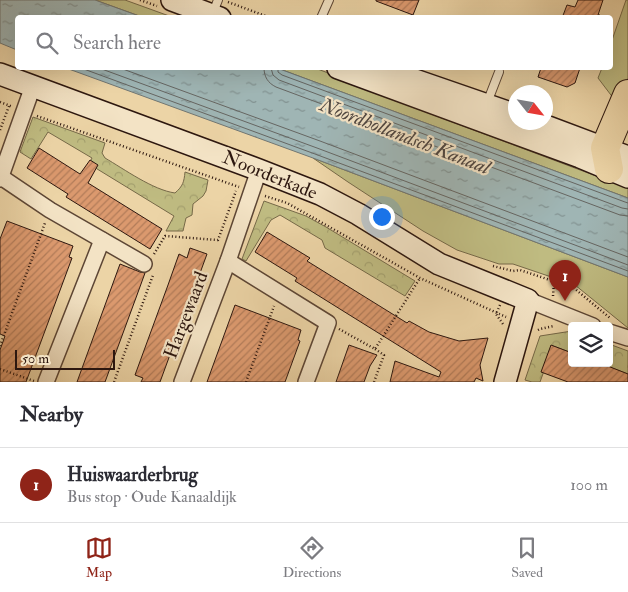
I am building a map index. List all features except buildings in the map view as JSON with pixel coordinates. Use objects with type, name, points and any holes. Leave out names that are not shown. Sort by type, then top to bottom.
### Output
[{"type":"highway","points":[[620,158],[628,94]]},
{"type":"main road","points":[[172,0],[218,8]]},
{"type":"main road","points":[[345,70],[483,112],[508,114]]},
{"type":"main road","points":[[385,70],[483,112],[580,157],[620,158]]},
{"type":"main road","name":"Noorderkade","points":[[0,74],[320,194],[358,214],[440,264],[528,300]]},
{"type":"main road","points":[[553,130],[620,158]]},
{"type":"main road","points":[[507,382],[528,300]]},
{"type":"street","points":[[33,86],[0,178],[50,210],[145,265]]},
{"type":"street","name":"Hargewaard","points":[[182,382],[228,261],[259,170]]},
{"type":"street","points":[[46,382],[102,240]]},
{"type":"street","name":"Hargewaard","points":[[228,261],[328,323]]},
{"type":"street","points":[[528,300],[583,322]]},
{"type":"street","points":[[306,382],[328,323]]},
{"type":"street","points":[[613,328],[628,338]]},
{"type":"lane","points":[[322,15],[328,0]]},
{"type":"lane","points":[[483,112],[499,72]]},
{"type":"path","points":[[218,8],[255,15]]},
{"type":"path","points":[[0,130],[9,106]]},
{"type":"path","points":[[114,382],[155,270],[145,265],[165,236],[218,240],[237,187]]},
{"type":"path","points":[[0,346],[50,210]]},
{"type":"path","points":[[503,331],[503,323],[496,314],[513,271],[520,270],[574,288],[607,322]]},
{"type":"path","points":[[375,349],[420,278]]},
{"type":"path","points":[[246,382],[279,293]]},
{"type":"path","points":[[328,323],[384,355],[374,382]]},
{"type":"path","points":[[0,369],[37,382]]},
{"type":"green space","points":[[95,0],[125,0],[166,15],[136,15]]},
{"type":"green space","points":[[626,0],[628,0],[628,78],[617,103],[598,78],[601,70],[613,70],[613,37]]},
{"type":"green space","points":[[282,70],[320,70],[386,97],[628,188],[628,198]]},
{"type":"green space","points":[[33,117],[105,143],[102,153],[105,158],[157,188],[175,193],[183,184],[185,172],[208,180],[206,191],[193,204],[192,215],[186,218],[183,231],[166,231],[174,216],[89,164],[92,158],[48,132],[31,159],[20,152]]},
{"type":"green space","points":[[313,158],[628,277],[628,328],[575,285],[513,264],[499,264],[457,250],[423,231]]},
{"type":"green space","points":[[264,201],[306,216],[415,281],[405,296],[325,248],[322,240],[280,215],[271,220],[246,261],[242,259]]},
{"type":"green space","points":[[568,332],[568,352],[553,346],[540,382],[532,382],[525,380],[540,336]]},
{"type":"green space","points":[[613,345],[628,351],[628,374],[610,367],[613,367]]},
{"type":"water","points":[[0,0],[95,0],[136,15],[15,15],[15,49],[0,43]]},
{"type":"water","name":"Noordhollandsch Kanaal","points":[[71,70],[282,70],[628,198],[628,277],[313,158]]},
{"type":"place","name":"Huiswaarderbrug","points":[[565,301]]}]
